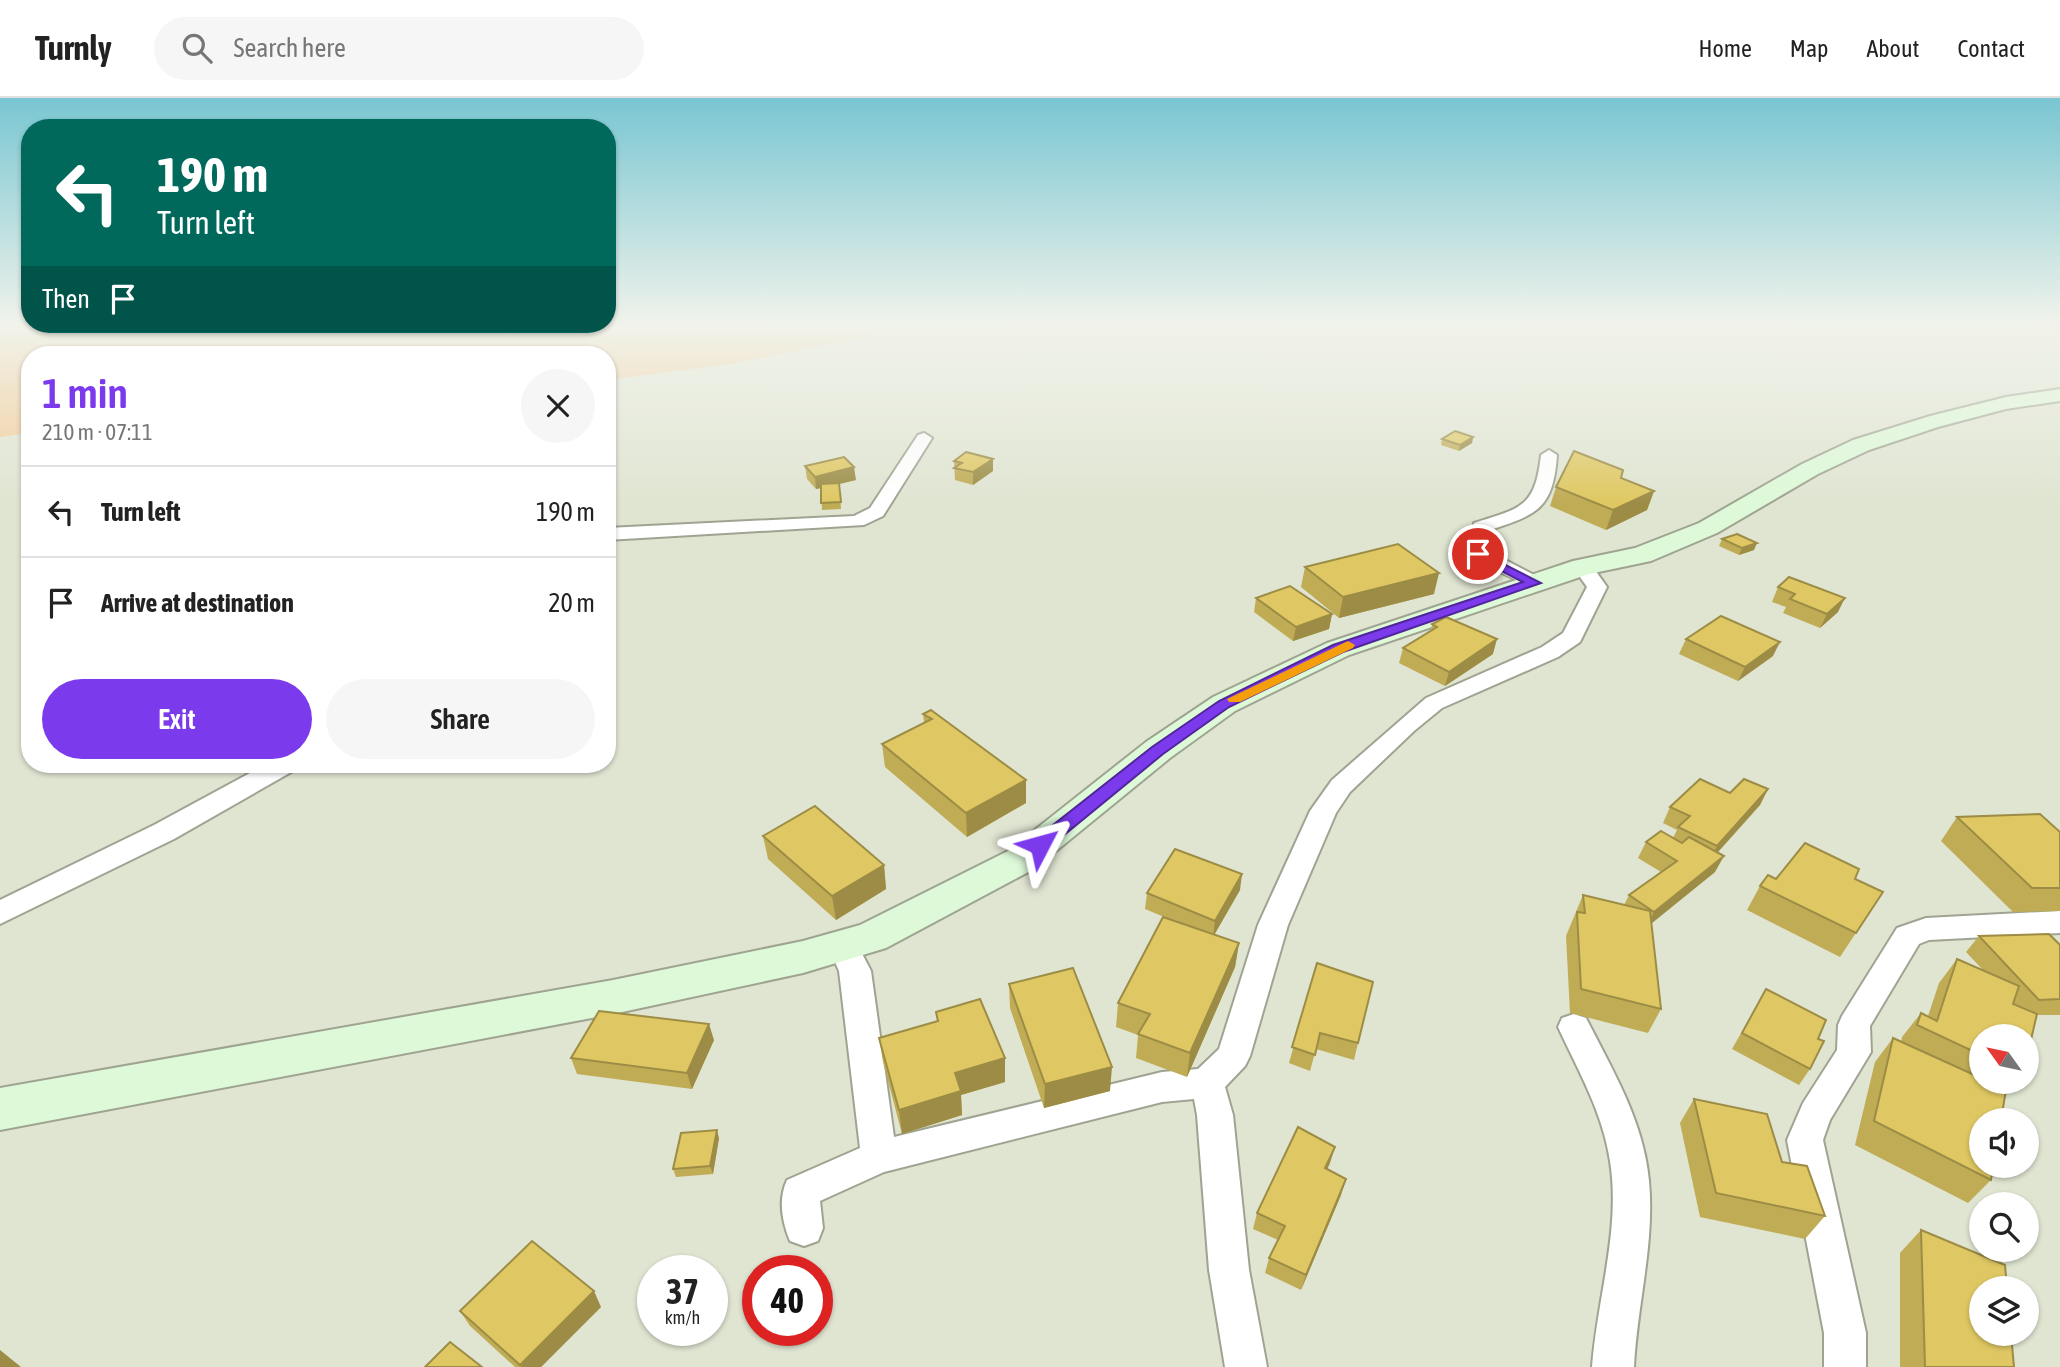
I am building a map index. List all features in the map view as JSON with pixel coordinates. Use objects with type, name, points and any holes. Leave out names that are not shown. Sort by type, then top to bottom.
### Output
[{"type":"street","points":[[0,1109],[613,997],[803,957],[872,937],[1021,860],[1158,750],[1224,704],[1338,649],[1583,567],[1642,555],[1708,528],[1810,469],[1861,444],[1930,422],[2006,403],[2060,396]]},
{"type":"street","points":[[616,534],[857,521],[877,512],[925,438]]},
{"type":"street","points":[[1535,583],[1478,554],[1481,527],[1524,513],[1546,486],[1549,455]]},
{"type":"street","points":[[804,1228],[800,1192],[879,1157],[1162,1087],[1207,1083],[1233,1056],[1273,925],[1322,811],[1341,786],[1405,726],[1434,703],[1550,652],[1572,637],[1597,587],[1583,567]]},
{"type":"street","points":[[0,913],[164,832],[270,773]]},
{"type":"street","points":[[1845,1367],[1845,1334],[1805,1140],[1815,1114],[1854,1052],[1854,1025],[1908,936],[1926,929],[2060,922]]},
{"type":"street","points":[[843,946],[855,971],[879,1157]]},
{"type":"street","points":[[1574,1027],[1613,1104],[1631,1182],[1628,1241],[1612,1367]]},
{"type":"street","points":[[1207,1083],[1215,1115],[1228,1258],[1246,1367]]},
{"type":"shaded area","points":[[0,384],[21,384],[21,434],[0,437]]},
{"type":"building","points":[[1455,431],[1473,437],[1460,445],[1442,439]]},
{"type":"building","points":[[1574,451],[1623,470],[1621,478],[1654,491],[1613,510],[1556,487]]},
{"type":"building","points":[[966,452],[993,459],[973,472],[954,468],[962,463],[954,461]]},
{"type":"building","points":[[844,457],[854,467],[815,477],[805,466]]},
{"type":"building","points":[[839,483],[841,502],[821,503],[821,484]]},
{"type":"building","points":[[1737,534],[1757,543],[1742,548],[1722,539]]},
{"type":"building","points":[[1398,544],[1439,573],[1343,597],[1305,567]]},
{"type":"building","points":[[1789,577],[1845,598],[1827,614],[1790,599],[1795,594],[1778,587]]},
{"type":"building","points":[[1290,586],[1332,614],[1296,627],[1256,598]]},
{"type":"building","points":[[1721,616],[1780,642],[1745,667],[1686,639]]},
{"type":"building","points":[[1446,617],[1497,639],[1449,672],[1403,648],[1437,627],[1432,624]]},
{"type":"building","points":[[931,710],[1026,780],[966,813],[882,744],[932,719],[923,714]]},
{"type":"building","points":[[1700,779],[1730,793],[1744,779],[1768,789],[1717,846],[1678,827],[1690,816],[1670,807]]},
{"type":"building","points":[[815,806],[884,865],[832,896],[763,836]]},
{"type":"building","points":[[2040,814],[2060,832],[2060,888],[2032,888],[1957,817]]},
{"type":"building","points":[[1661,831],[1682,843],[1689,837],[1724,856],[1654,912],[1629,895],[1677,861],[1646,842]]},
{"type":"building","points":[[1805,843],[1859,869],[1855,879],[1883,892],[1856,933],[1760,886],[1768,875],[1776,879]]},
{"type":"building","points":[[1175,849],[1242,874],[1215,921],[1147,893]]},
{"type":"building","points":[[1583,895],[1650,911],[1661,1009],[1581,989],[1577,912],[1585,913]]},
{"type":"building","points":[[1163,917],[1239,943],[1190,1053],[1138,1034],[1150,1014],[1118,1003]]},
{"type":"building","points":[[2049,934],[2060,945],[2060,999],[2039,1000],[1979,936]]},
{"type":"building","points":[[1957,959],[2019,986],[2013,1004],[2037,1014],[2035,1024],[1969,1024],[1969,1049],[1917,1025],[1921,1013],[1937,1021]]},
{"type":"building","points":[[1317,963],[1373,982],[1358,1043],[1320,1033],[1315,1055],[1292,1047]]},
{"type":"building","points":[[1073,968],[1112,1067],[1045,1084],[1009,984]]},
{"type":"building","points":[[1766,989],[1826,1020],[1818,1039],[1824,1041],[1810,1069],[1742,1033]]},
{"type":"building","points":[[980,999],[1005,1058],[955,1073],[961,1091],[899,1110],[879,1038],[938,1021],[936,1012]]},
{"type":"building","points":[[599,1011],[709,1024],[687,1073],[571,1058]]},
{"type":"building","points":[[1893,1038],[1969,1073],[1969,1094],[2005,1094],[2003,1108],[1969,1108],[1969,1169],[1874,1121]]},
{"type":"building","points":[[1694,1099],[1767,1114],[1782,1162],[1807,1166],[1825,1216],[1716,1193]]},
{"type":"building","points":[[1298,1127],[1335,1147],[1325,1168],[1346,1179],[1306,1275],[1269,1258],[1285,1226],[1257,1213]]},
{"type":"building","points":[[717,1130],[710,1166],[673,1169],[681,1133]]},
{"type":"building","points":[[1921,1230],[1969,1250],[1969,1262],[1998,1262],[2005,1265],[2006,1276],[1969,1276],[1969,1346],[2012,1346],[2014,1367],[1925,1367]]},
{"type":"building","points":[[532,1241],[594,1291],[520,1365],[460,1311]]},
{"type":"building","points":[[450,1342],[482,1367],[425,1367]]},
{"type":"slow traffic","points":[[1235,699],[1348,645]]},
{"type":"route","points":[[1040,845],[1158,750],[1224,704],[1338,649],[1535,583],[1478,554]]}]
